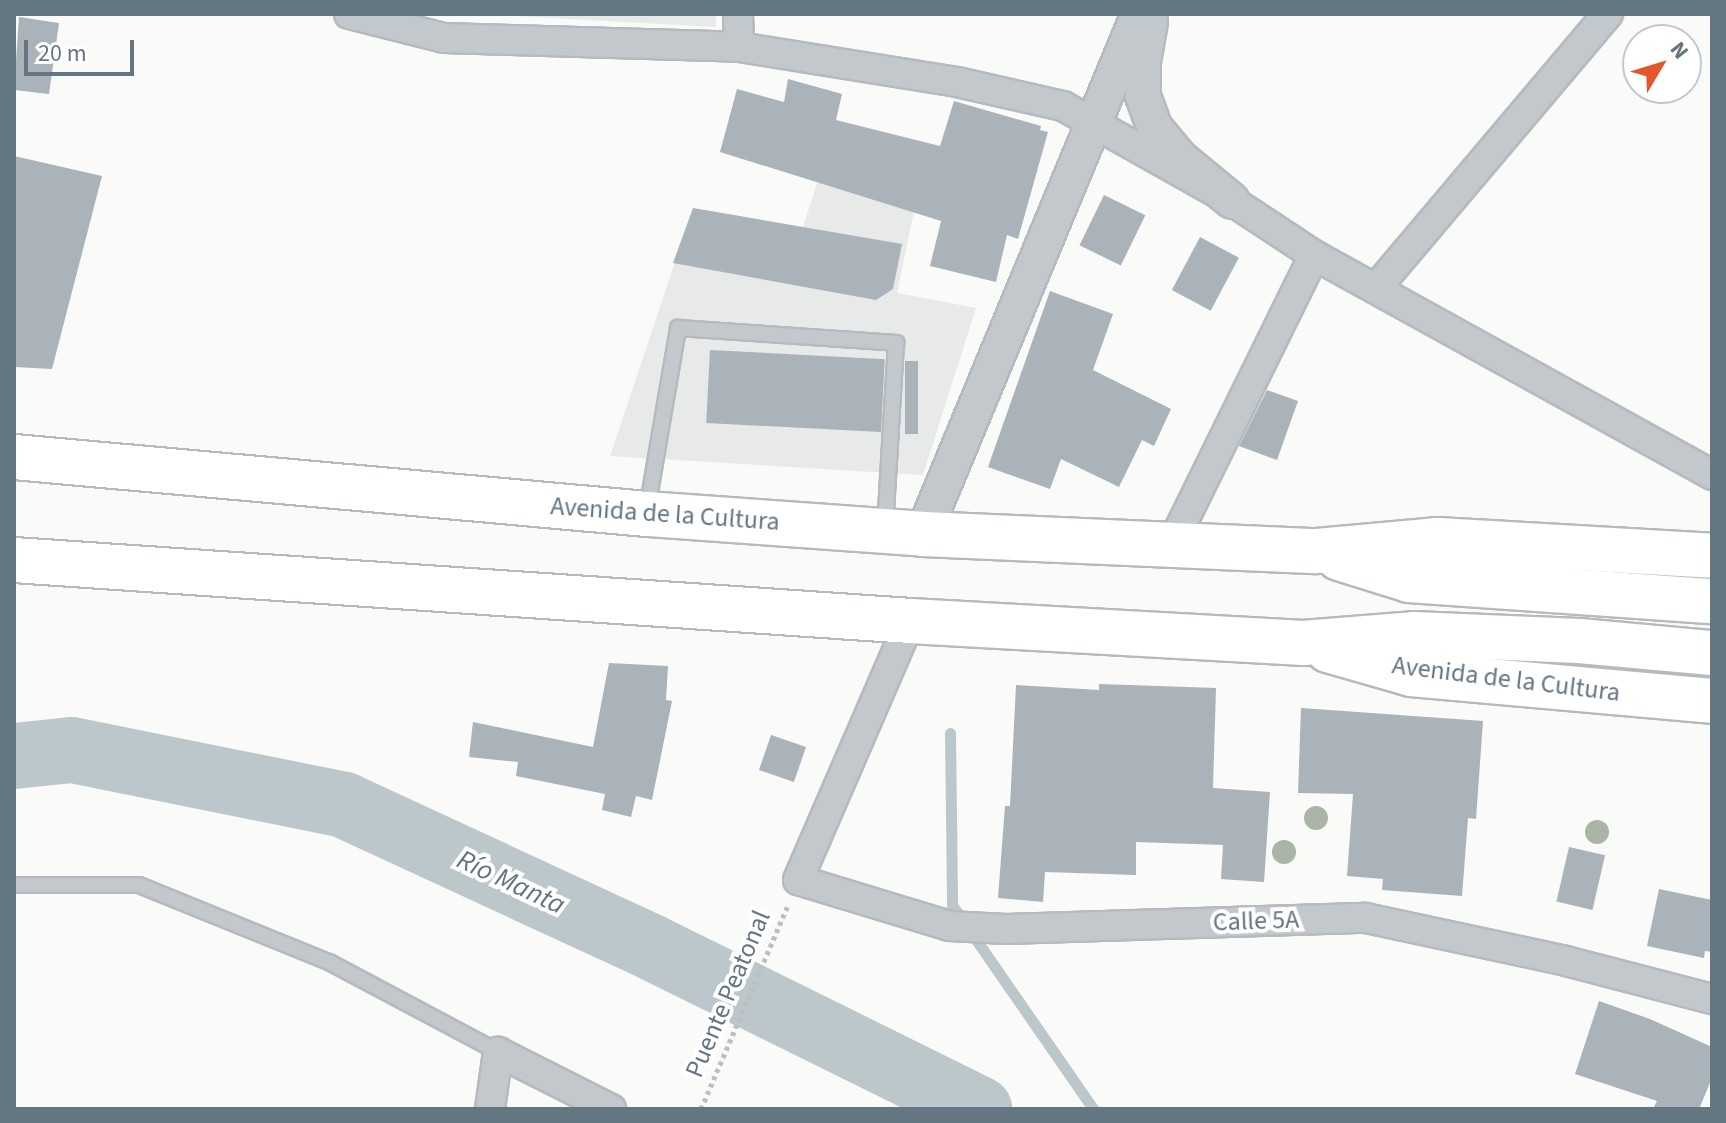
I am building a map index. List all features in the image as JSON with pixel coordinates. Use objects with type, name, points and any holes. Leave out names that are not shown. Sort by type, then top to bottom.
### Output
[{"type":"main road","name":"Avenida de la Cultura","points":[[14,457],[647,514],[904,532],[1317,551],[1438,540],[1712,556]]},
{"type":"main road","name":"Avenida de la Cultura","points":[[1317,551],[1409,580],[1712,601]]},
{"type":"main road","name":"Avenida de la Cultura","points":[[14,560],[910,621],[1303,643],[1414,634],[1579,641],[1712,653]]},
{"type":"main road","name":"Avenida de la Cultura","points":[[1303,643],[1411,674],[1712,701]]},
{"type":"street","points":[[349,14],[444,38],[739,47],[957,82],[1063,106],[1232,201],[1314,255],[1377,287],[1712,475]]},
{"type":"street","points":[[738,14],[739,47]]},
{"type":"street","points":[[904,532],[1094,122],[1139,14]]},
{"type":"street","points":[[1151,14],[1143,60],[1143,96],[1154,127],[1180,158],[1232,201]]},
{"type":"street","points":[[1377,287],[1608,14]]},
{"type":"street","points":[[1171,546],[1314,255]]},
{"type":"street","points":[[795,888],[910,621]]},
{"type":"street","name":"Calle 5A","points":[[795,888],[949,926],[1006,929],[1366,918],[1566,961],[1712,999]]},
{"type":"street","points":[[490,1109],[498,1052],[611,1109]]},
{"type":"lane","points":[[647,514],[678,328],[896,343],[904,532]]},
{"type":"lane","points":[[14,885],[139,885],[329,962],[498,1052]]},
{"type":"path","name":"Puente Peatonal","points":[[701,1109],[795,888]]},
{"type":"shaded area","points":[[483,14],[716,14],[716,27]]},
{"type":"shaded area","points":[[819,177],[916,202],[897,293],[976,308],[923,475],[610,456],[693,208],[803,227]]},
{"type":"building","points":[[19,17],[59,23],[49,94],[14,90]]},
{"type":"building","points":[[788,79],[842,94],[836,120],[940,146],[954,101],[1041,126],[1040,130],[1048,132],[1018,239],[1007,235],[996,282],[930,266],[941,221],[720,152],[737,89],[784,102]]},
{"type":"building","points":[[14,156],[102,176],[52,369],[14,367]]},
{"type":"building","points":[[1104,195],[1145,215],[1121,265],[1079,245]]},
{"type":"building","points":[[693,208],[902,244],[893,289],[876,300],[673,263]]},
{"type":"building","points":[[1200,237],[1239,258],[1211,311],[1172,290]]},
{"type":"building","points":[[1050,291],[1113,314],[1093,370],[1171,409],[1154,446],[1142,440],[1119,487],[1061,459],[1050,489],[988,467]]},
{"type":"building","points":[[710,350],[885,359],[881,432],[706,423]]},
{"type":"building","points":[[905,361],[918,361],[918,434],[905,434]]},
{"type":"building","points":[[1267,390],[1298,401],[1277,460],[1239,446]]},
{"type":"building","points":[[609,663],[668,666],[666,700],[672,701],[652,800],[636,796],[631,817],[602,810],[605,794],[516,776],[518,762],[469,757],[473,722],[593,747]]},
{"type":"building","points":[[1099,684],[1216,688],[1213,788],[1270,792],[1264,882],[1221,879],[1223,845],[1136,842],[1136,875],[1045,872],[1043,902],[998,898],[1005,806],[1010,806],[1016,685],[1099,690]]},
{"type":"building","points":[[1301,708],[1483,721],[1476,819],[1468,818],[1462,896],[1382,890],[1383,879],[1347,876],[1353,794],[1298,793]]},
{"type":"building","points":[[771,735],[806,747],[794,782],[759,770]]},
{"type":"building","points":[[1569,847],[1605,855],[1592,910],[1556,902]]},
{"type":"building","points":[[1659,889],[1712,900],[1712,952],[1705,951],[1704,958],[1647,946]]},
{"type":"building","points":[[1599,1001],[1650,1019],[1712,1047],[1712,1078],[1699,1109],[1653,1109],[1657,1101],[1575,1074]]},
{"type":"waterway","points":[[950,733],[952,905],[1093,1109]]},
{"type":"waterway","name":"Río Manta","points":[[14,756],[72,750],[344,805],[653,948],[979,1109]]}]
